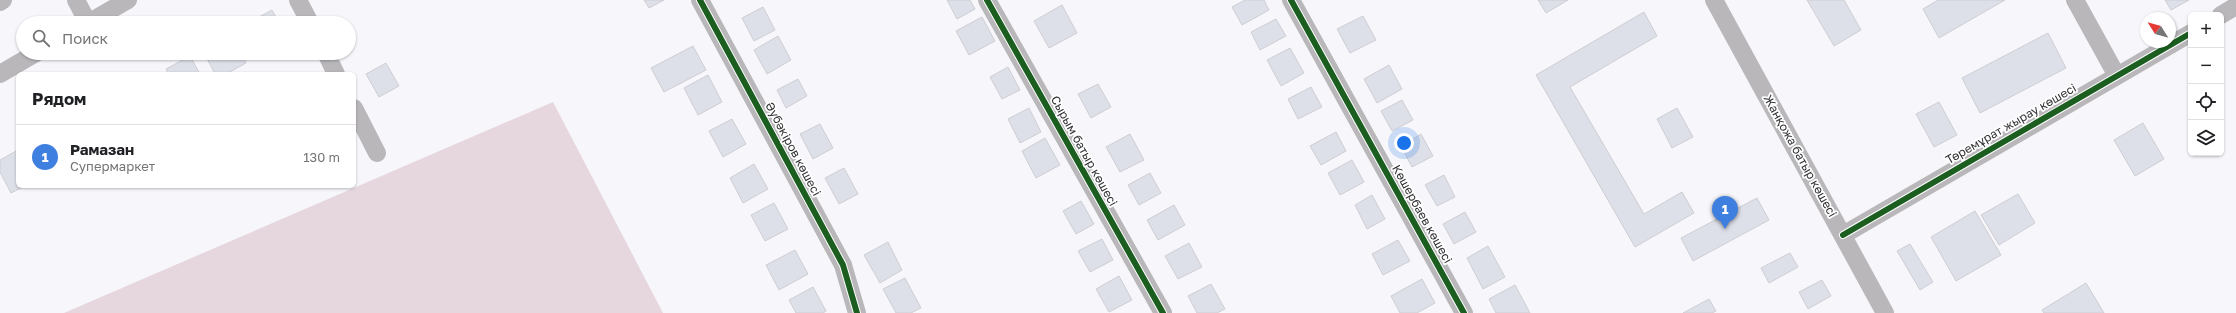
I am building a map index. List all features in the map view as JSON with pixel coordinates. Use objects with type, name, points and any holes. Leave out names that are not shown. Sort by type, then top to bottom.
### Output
[{"type":"street","points":[[76,0],[84,16]]},
{"type":"street","points":[[100,16],[128,0]]},
{"type":"street","points":[[298,0],[306,16]]},
{"type":"street","name":"Әубәкіров көшесі","points":[[700,0],[843,265],[857,313]]},
{"type":"street","name":"Сырым батыр көшесі","points":[[987,0],[1163,313]]},
{"type":"street","name":"Көшербаев көшесі","points":[[1292,0],[1464,313]]},
{"type":"street","name":"Жанқожа батыр көшесі","points":[[1714,0],[1885,313]]},
{"type":"street","points":[[2075,0],[2117,76]]},
{"type":"street","points":[[2224,13],[2236,6]]},
{"type":"street","name":"Төремұрат жырау көшесі","points":[[1843,235],[2188,35]]},
{"type":"street","points":[[0,74],[24,60]]},
{"type":"street","points":[[329,60],[335,72]]},
{"type":"street","points":[[356,112],[377,153]]},
{"type":"shaded area","points":[[553,102],[663,313],[64,313]]},
{"type":"building","points":[[644,0],[664,0],[649,8]]},
{"type":"building","points":[[947,0],[970,0],[975,9],[957,19]]},
{"type":"building","points":[[1245,0],[1264,0],[1269,10],[1242,25],[1232,7]]},
{"type":"building","points":[[1538,0],[1568,0],[1546,13]]},
{"type":"building","points":[[1807,0],[1844,0],[1861,30],[1834,46]]},
{"type":"building","points":[[1938,0],[2005,0],[1939,38],[1923,9]]},
{"type":"building","points":[[2165,0],[2189,0],[2171,10]]},
{"type":"building","points":[[1062,5],[1077,33],[1049,48],[1034,21]]},
{"type":"building","points":[[763,7],[775,30],[754,41],[742,18]]},
{"type":"building","points":[[272,10],[275,16],[261,16]]},
{"type":"building","points":[[1644,12],[1657,36],[1570,87],[1644,214],[1682,192],[1694,213],[1635,247],[1536,75]]},
{"type":"building","points":[[1363,16],[1376,40],[1350,53],[1337,29]]},
{"type":"building","points":[[982,17],[995,41],[969,55],[956,31]]},
{"type":"building","points":[[1276,19],[1286,36],[1260,50],[1251,32]]},
{"type":"building","points":[[2048,33],[2066,68],[1980,113],[1962,78]]},
{"type":"building","points":[[778,36],[791,60],[767,74],[754,50]]},
{"type":"building","points":[[693,46],[706,70],[664,92],[651,68]]},
{"type":"building","points":[[1290,48],[1304,73],[1281,86],[1267,60]]},
{"type":"building","points":[[183,60],[192,60],[199,72],[168,72],[166,69]]},
{"type":"building","points":[[208,60],[244,60],[246,63],[230,72],[214,72]]},
{"type":"building","points":[[386,63],[399,86],[379,97],[366,74]]},
{"type":"building","points":[[1389,65],[1402,89],[1377,103],[1364,79]]},
{"type":"building","points":[[1008,67],[1020,90],[1002,99],[990,77]]},
{"type":"building","points":[[708,75],[722,102],[698,115],[684,88]]},
{"type":"building","points":[[798,79],[807,96],[786,108],[777,90]]},
{"type":"building","points":[[1098,84],[1111,107],[1091,118],[1078,94]]},
{"type":"building","points":[[1311,87],[1322,107],[1298,119],[1288,99]]},
{"type":"building","points":[[1402,100],[1413,120],[1392,131],[1381,111]]},
{"type":"building","points":[[1939,102],[1957,135],[1934,147],[1916,114]]},
{"type":"building","points":[[1029,108],[1041,132],[1020,143],[1008,119]]},
{"type":"building","points":[[1677,108],[1693,137],[1672,148],[1657,119]]},
{"type":"building","points":[[732,119],[746,144],[723,157],[709,131]]},
{"type":"building","points":[[2143,123],[2164,159],[2135,176],[2114,140]]},
{"type":"building","points":[[820,124],[833,148],[813,159],[800,134]]},
{"type":"building","points":[[1336,132],[1346,151],[1321,165],[1310,146]]},
{"type":"building","points":[[1130,134],[1144,160],[1120,172],[1106,147]]},
{"type":"building","points":[[1421,134],[1433,156],[1412,167],[1401,146]]},
{"type":"building","points":[[1045,138],[1060,165],[1036,178],[1022,151]]},
{"type":"building","points":[[16,151],[16,188],[21,188],[11,193],[0,172],[0,160]]},
{"type":"building","points":[[1352,160],[1364,182],[1340,195],[1328,173]]},
{"type":"building","points":[[754,164],[768,189],[743,203],[730,178]]},
{"type":"building","points":[[844,168],[858,194],[839,204],[825,178]]},
{"type":"building","points":[[1150,173],[1161,193],[1139,205],[1128,185]]},
{"type":"building","points":[[1444,175],[1455,197],[1437,206],[1425,185]]},
{"type":"building","points":[[2018,194],[2035,223],[1999,245],[1981,215]]},
{"type":"building","points":[[1372,195],[1385,219],[1367,229],[1355,205]]},
{"type":"building","points":[[1757,198],[1769,220],[1693,261],[1681,238]]},
{"type":"building","points":[[1081,201],[1094,224],[1076,234],[1063,211]]},
{"type":"building","points":[[774,203],[788,229],[765,241],[751,215]]},
{"type":"building","points":[[1174,205],[1185,225],[1158,240],[1147,220]]},
{"type":"building","points":[[1975,211],[2001,255],[1956,281],[1931,237]]},
{"type":"building","points":[[1465,212],[1476,232],[1454,244],[1443,224]]},
{"type":"building","points":[[1102,239],[1113,260],[1090,272],[1078,251]]},
{"type":"building","points":[[1398,240],[1410,261],[1383,275],[1372,254]]},
{"type":"building","points":[[888,242],[902,270],[880,283],[864,255]]},
{"type":"building","points":[[1189,243],[1202,267],[1178,279],[1165,256]]},
{"type":"building","points":[[1910,244],[1933,282],[1920,290],[1897,251]]},
{"type":"building","points":[[1488,246],[1505,277],[1483,289],[1467,258]]},
{"type":"building","points":[[795,250],[808,274],[779,290],[766,265]]},
{"type":"building","points":[[1790,253],[1798,267],[1769,283],[1761,268]]},
{"type":"building","points":[[1119,276],[1132,300],[1109,312],[1096,289]]},
{"type":"building","points":[[905,278],[921,308],[911,313],[896,313],[883,289]]},
{"type":"building","points":[[1422,279],[1435,303],[1417,313],[1400,313],[1391,296]]},
{"type":"building","points":[[1822,280],[1831,296],[1808,309],[1799,292]]},
{"type":"building","points":[[2086,283],[2104,313],[2044,313],[2042,310]]},
{"type":"building","points":[[1211,284],[1225,309],[1217,313],[1197,313],[1188,296]]},
{"type":"building","points":[[1515,285],[1530,313],[1496,313],[1489,299]]},
{"type":"building","points":[[813,287],[826,311],[823,313],[796,313],[789,300]]},
{"type":"building","points":[[1709,299],[1716,311],[1712,313],[1683,313]]},
{"type":"cycle path","points":[[700,0],[843,265],[857,313]]},
{"type":"cycle path","points":[[987,0],[1163,313]]},
{"type":"cycle path","points":[[1291,0],[1464,313]]},
{"type":"cycle path","points":[[1843,235],[2188,35]]},
{"type":"place","name":"Рамазан","points":[[1725,229]]}]
